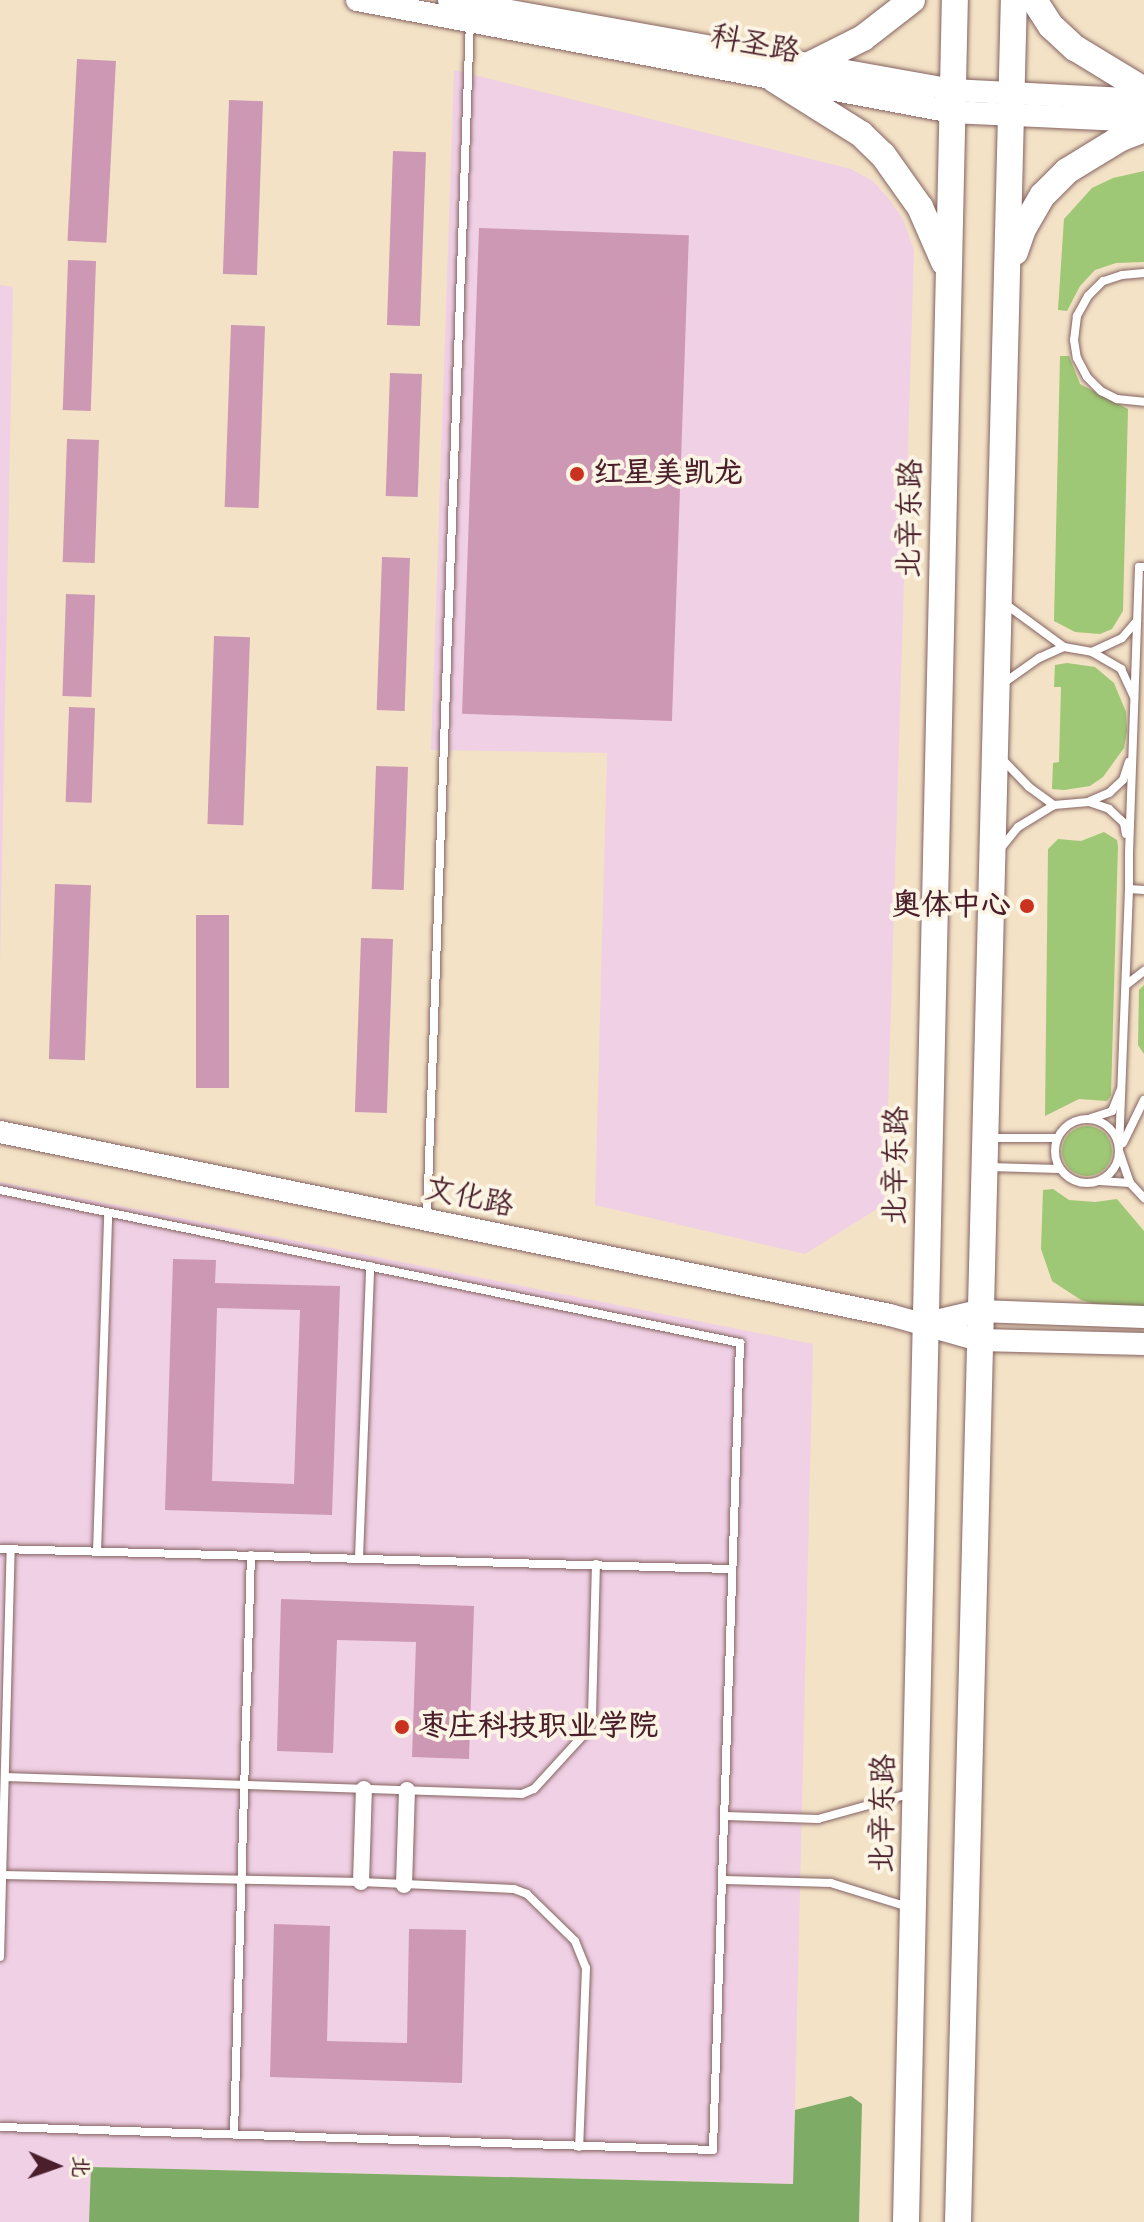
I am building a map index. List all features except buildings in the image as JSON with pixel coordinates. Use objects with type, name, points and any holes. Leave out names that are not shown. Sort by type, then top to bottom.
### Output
[{"type":"main road","points":[[807,66],[863,38],[912,0]]},
{"type":"main road","name":"北辛东路","points":[[906,2222],[955,0]]},
{"type":"main road","points":[[958,2222],[1014,0]]},
{"type":"main road","points":[[1034,0],[1051,26],[1075,48],[1144,90]]},
{"type":"main road","points":[[775,80],[861,134],[883,155],[920,207],[948,276]]},
{"type":"main road","points":[[1008,274],[1023,229],[1043,195],[1067,171],[1094,153],[1144,129]]},
{"type":"street","name":"科圣路","points":[[357,0],[775,80],[1144,121]]},
{"type":"street","name":"科圣路","points":[[449,0],[807,66],[953,101]]},
{"type":"street","name":"科圣路","points":[[1012,106],[1144,100]]},
{"type":"street","name":"文化路","points":[[0,1132],[926,1323],[979,1340],[1144,1344]]},
{"type":"street","name":"文化路","points":[[926,1323],[979,1311],[1144,1317]]},
{"type":"street","points":[[361,1882],[364,1789]]},
{"type":"street","points":[[404,1885],[407,1790]]},
{"type":"lane","points":[[427,1220],[470,22]]},
{"type":"lane","points":[[1144,273],[1103,281],[1088,296],[1077,316],[1074,340],[1077,358],[1087,377],[1101,391],[1117,399],[1144,402]]},
{"type":"lane","points":[[1099,1181],[1115,1167],[1125,1080],[1132,744],[1139,567],[1144,567]]},
{"type":"lane","points":[[1000,600],[1064,647],[1092,652],[1121,669],[1134,698]]},
{"type":"lane","points":[[1092,652],[1122,638],[1137,620]]},
{"type":"lane","points":[[997,692],[1009,677],[1064,647]]},
{"type":"lane","points":[[996,744],[1006,766],[1054,805]]},
{"type":"lane","points":[[993,858],[1018,827],[1054,805],[1089,802],[1109,793],[1123,780],[1132,744]]},
{"type":"lane","points":[[1089,802],[1109,809],[1124,823],[1129,855]]},
{"type":"lane","points":[[1129,889],[1144,890]]},
{"type":"lane","points":[[1126,985],[1144,971]]},
{"type":"lane","points":[[1125,1080],[1112,1111],[1070,1122],[1057,1138],[1055,1159],[1059,1169],[1077,1182],[1130,1183]]},
{"type":"lane","points":[[1119,1151],[1144,1100]]},
{"type":"lane","points":[[1090,1118],[1109,1127],[1130,1183],[1144,1198]]},
{"type":"lane","points":[[985,1137],[1057,1138]]},
{"type":"lane","points":[[985,1167],[1059,1169]]},
{"type":"lane","points":[[0,1190],[740,1343],[725,1880],[713,2150],[0,2127]]},
{"type":"lane","points":[[97,1552],[108,1213]]},
{"type":"lane","points":[[359,1558],[370,1266]]},
{"type":"lane","points":[[0,1549],[732,1569]]},
{"type":"lane","points":[[0,1957],[11,1549]]},
{"type":"lane","points":[[234,2133],[251,1555]]},
{"type":"lane","points":[[5,1777],[522,1794],[534,1789],[588,1730],[592,1715],[596,1564]]},
{"type":"lane","points":[[726,1816],[818,1819],[916,1792]]},
{"type":"lane","points":[[2,1875],[361,1882],[514,1889],[527,1894],[575,1941],[586,1968],[579,2147]]},
{"type":"lane","points":[[725,1880],[831,1883],[913,1909]]},
{"type":"shaded area","points":[[454,70],[851,169],[873,181],[889,199],[903,219],[914,250],[885,1204],[805,1254],[595,1205],[607,753],[431,750]]},
{"type":"shaded area","points":[[0,285],[13,287],[0,966]]},
{"type":"shaded area","name":"枣庄科技职业学院","points":[[0,1182],[813,1344],[793,2184],[91,2167],[89,2222],[0,2222]]},
{"type":"green space","points":[[1144,171],[1144,262],[1116,263],[1095,270],[1080,286],[1067,311],[1058,310],[1064,219],[1092,188],[1113,178]]},
{"type":"green space","points":[[1060,356],[1069,356],[1080,384],[1128,409],[1123,611],[1112,629],[1100,634],[1075,632],[1054,621]]},
{"type":"green space","points":[[1067,663],[1095,667],[1114,683],[1126,712],[1127,731],[1124,748],[1103,777],[1090,786],[1064,790],[1052,789],[1053,763],[1059,762],[1061,687],[1054,687],[1055,665]]},
{"type":"green space","points":[[1104,832],[1117,840],[1118,846],[1111,1095],[1107,1101],[1079,1099],[1045,1116],[1048,849],[1058,839],[1081,841]]},
{"type":"green space","points":[[1144,985],[1144,1054],[1138,1045],[1139,990]]},
{"type":"green space","points":[[1087,1126],[1105,1133],[1112,1151],[1105,1169],[1087,1176],[1069,1169],[1062,1151],[1069,1133]]},
{"type":"green space","points":[[1053,1189],[1069,1200],[1095,1202],[1117,1199],[1144,1231],[1144,1308],[1104,1307],[1081,1300],[1052,1281],[1041,1249],[1043,1190]]},
{"type":"green space","points":[[851,2096],[862,2104],[859,2222],[89,2222],[91,2167],[793,2184],[795,2110]]},
{"type":"place","name":"红星美凯龙","points":[[577,474]]},
{"type":"place","name":"奥体中心","points":[[1027,906]]},
{"type":"place","name":"枣庄科技职业学院","points":[[402,1727]]}]
